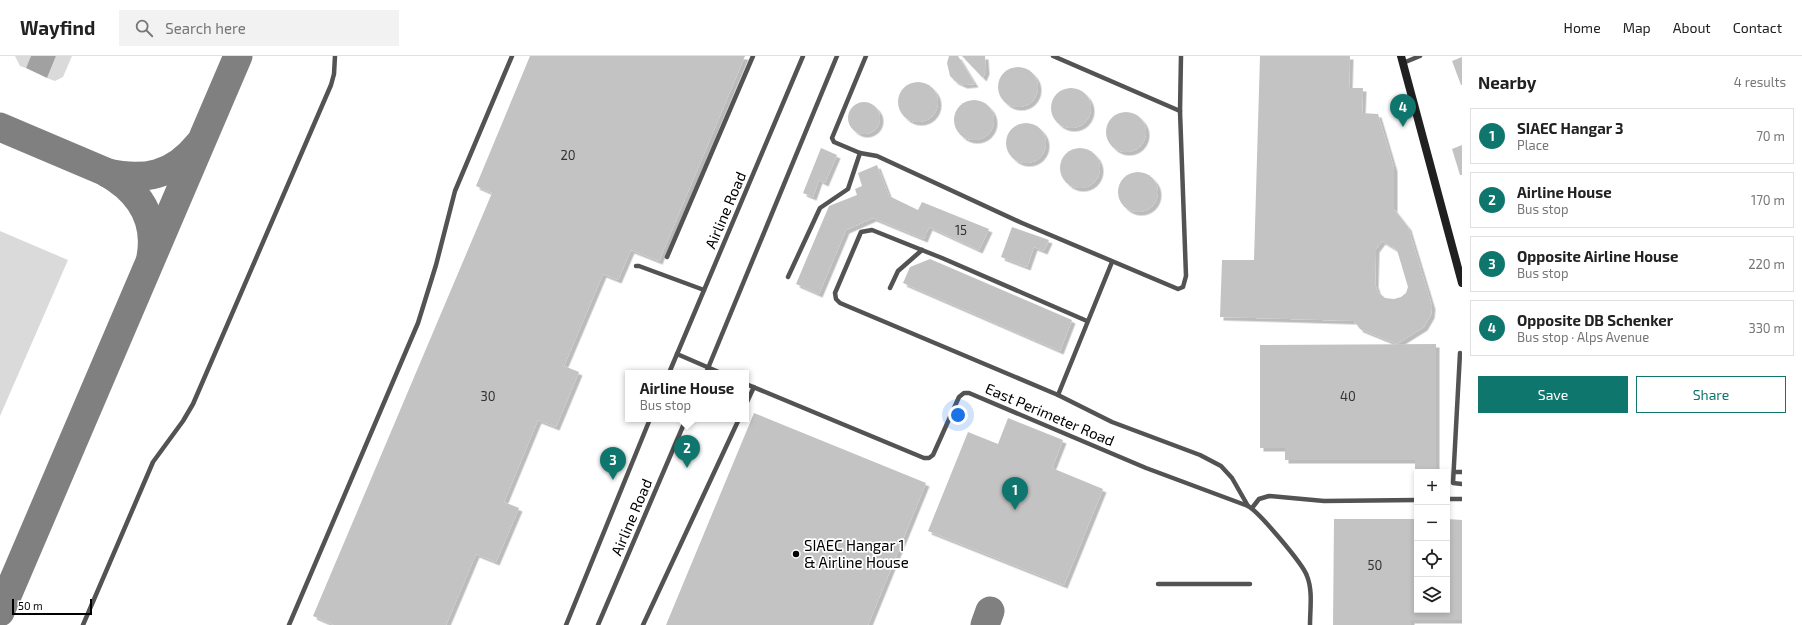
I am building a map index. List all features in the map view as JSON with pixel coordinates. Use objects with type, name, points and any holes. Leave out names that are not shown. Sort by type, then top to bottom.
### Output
[{"type":"street","points":[[1402,60],[1462,283]]},
{"type":"lane","points":[[83,625],[153,462],[183,421],[193,404],[331,85],[334,74],[335,56]]},
{"type":"lane","points":[[289,625],[418,323],[436,265],[455,191],[512,56]]},
{"type":"lane","points":[[667,257],[753,56]]},
{"type":"lane","name":"Airline Road","points":[[670,370],[803,56]]},
{"type":"lane","points":[[708,368],[837,56]]},
{"type":"lane","points":[[866,56],[832,138],[834,142],[860,153],[877,156],[1112,262],[1172,288],[1178,289],[1183,287],[1185,282],[1180,111],[1181,56]]},
{"type":"lane","points":[[1053,56],[1180,111]]},
{"type":"lane","points":[[1402,60],[1420,56]]},
{"type":"lane","points":[[788,277],[820,208],[848,189],[860,153]]},
{"type":"lane","points":[[1087,321],[872,230],[861,232],[835,293],[836,299],[840,303],[1058,395],[1112,422],[1200,455],[1221,466],[1232,478],[1250,507],[1260,499],[1269,496],[1324,501],[1414,500]]},
{"type":"lane","points":[[890,288],[898,271],[922,250]]},
{"type":"lane","points":[[1058,395],[1112,262]]},
{"type":"lane","points":[[636,266],[667,275],[704,290]]},
{"type":"lane","points":[[1460,353],[1454,484],[1462,484]]},
{"type":"lane","points":[[677,354],[713,370]]},
{"type":"lane","name":"East Perimeter Road","points":[[749,385],[924,458],[929,458],[933,455],[960,397],[964,393],[969,393],[1146,468],[1250,507],[1303,566],[1308,577],[1310,592],[1310,625]]},
{"type":"lane","points":[[749,398],[754,387]]},
{"type":"lane","name":"Airline Road","points":[[566,625],[649,422]]},
{"type":"lane","name":"Airline Road","points":[[598,625],[685,422]]},
{"type":"lane","points":[[643,625],[738,422]]},
{"type":"lane","points":[[1454,472],[1462,472]]},
{"type":"lane","points":[[1450,500],[1462,499]]},
{"type":"lane","points":[[1158,584],[1250,584]]},
{"type":"shaded area","points":[[15,56],[31,56],[26,68],[20,66]]},
{"type":"shaded area","points":[[31,56],[56,56],[47,78],[26,68]]},
{"type":"shaded area","points":[[56,56],[72,56],[63,77],[55,81],[47,78]]},
{"type":"shaded area","points":[[0,231],[68,260],[0,416]]},
{"type":"building","points":[[530,56],[745,56],[659,261],[631,250],[618,280],[603,274],[564,366],[579,372],[556,427],[538,420],[504,502],[519,508],[496,562],[476,554],[446,625],[334,625],[313,616],[492,193],[476,186]]},
{"type":"building","points":[[949,56],[958,56],[975,84],[964,85],[955,81],[950,76],[947,63]]},
{"type":"building","points":[[962,56],[985,56],[986,71],[983,78]]},
{"type":"building","points":[[1260,56],[1350,56],[1349,88],[1363,88],[1362,113],[1378,114],[1394,168],[1394,209],[1408,227],[1432,306],[1431,315],[1424,327],[1397,344],[1360,329],[1354,321],[1220,317],[1222,260],[1254,260]],"holes":[[[1382,241],[1397,250],[1408,287],[1406,293],[1401,297],[1394,299],[1385,298],[1378,292],[1375,284],[1376,249]]]},
{"type":"building","points":[[1462,57],[1462,85],[1461,85],[1452,61]]},
{"type":"building","points":[[1018,67],[1026,69],[1032,73],[1036,79],[1038,87],[1036,95],[1032,101],[1026,105],[1018,107],[1010,105],[1004,101],[1000,95],[998,87],[1000,79],[1004,73],[1010,69]]},
{"type":"building","points":[[918,82],[926,84],[932,88],[936,94],[938,102],[936,110],[932,116],[926,120],[918,122],[910,120],[904,116],[900,110],[898,102],[900,94],[904,88],[910,84]]},
{"type":"building","points":[[1071,88],[1085,94],[1091,108],[1085,122],[1071,128],[1057,122],[1051,108],[1057,94]]},
{"type":"building","points":[[974,100],[982,102],[988,106],[992,112],[994,120],[992,128],[988,134],[982,138],[974,140],[966,138],[960,134],[956,128],[954,120],[956,112],[960,106],[966,102]]},
{"type":"building","points":[[861,102],[867,102],[876,106],[880,118],[876,130],[867,134],[861,134],[852,130],[848,121],[848,115],[852,106]]},
{"type":"building","points":[[1126,112],[1134,114],[1140,118],[1144,124],[1146,132],[1144,140],[1140,146],[1134,150],[1126,152],[1118,150],[1112,146],[1108,140],[1106,132],[1108,124],[1112,118],[1118,114]]},
{"type":"building","points":[[1026,123],[1034,125],[1040,129],[1044,135],[1046,143],[1044,151],[1040,157],[1034,161],[1026,163],[1018,161],[1012,157],[1008,151],[1006,143],[1008,135],[1012,129],[1018,125]]},
{"type":"building","points":[[1462,145],[1462,175],[1460,175],[1452,149]]},
{"type":"building","points":[[821,148],[837,155],[825,183],[819,180],[813,197],[803,193]]},
{"type":"building","points":[[1080,148],[1088,150],[1094,154],[1098,160],[1100,168],[1098,176],[1094,182],[1088,186],[1080,188],[1072,186],[1066,182],[1062,176],[1060,168],[1062,160],[1066,154],[1072,150]]},
{"type":"building","points":[[877,165],[889,196],[918,210],[922,202],[989,229],[979,250],[929,227],[924,239],[873,218],[846,230],[819,294],[796,284],[829,206],[857,195],[855,189],[862,186],[858,173]]},
{"type":"building","points":[[1138,172],[1146,174],[1152,178],[1156,184],[1158,192],[1156,200],[1152,206],[1146,210],[1138,212],[1130,210],[1124,206],[1120,200],[1118,192],[1120,184],[1124,178],[1130,174]]},
{"type":"building","points":[[1012,227],[1049,240],[1044,251],[1034,247],[1027,267],[1001,257]]},
{"type":"building","points":[[930,259],[1072,320],[1060,351],[903,283],[910,267]]},
{"type":"building","points":[[1436,344],[1436,469],[1415,469],[1415,460],[1285,460],[1285,448],[1260,448],[1260,345]]},
{"type":"building","name":"SIAEC Hangar 1 & Airline House","points":[[754,413],[926,483],[868,625],[666,625]]},
{"type":"building","points":[[1008,418],[1063,440],[1052,468],[1103,489],[1064,585],[928,531],[968,432],[998,444]]},
{"type":"building","points":[[1334,519],[1414,519],[1414,613],[1450,613],[1450,519],[1462,520],[1462,620],[1411,620],[1411,625],[1333,625]]},
{"type":"taxiway","points":[[0,612],[238,56]]},
{"type":"taxiway","points":[[0,127],[106,172],[128,187],[143,207],[148,218],[151,230],[151,257]]},
{"type":"taxiway","points":[[107,173],[133,176],[157,174],[178,164],[198,145]]},
{"type":"taxiway","points":[[985,625],[990,611]]},
{"type":"place","name":"Opposite DB Schenker","points":[[1403,127]]},
{"type":"place","name":"Airline House","points":[[687,468]]},
{"type":"place","name":"Opposite Airline House","points":[[613,480]]},
{"type":"place","name":"SIAEC Hangar 3","points":[[1015,510]]},
{"type":"place","name":"SIAEC Hangar 1 & Airline House","points":[[796,554]]}]
